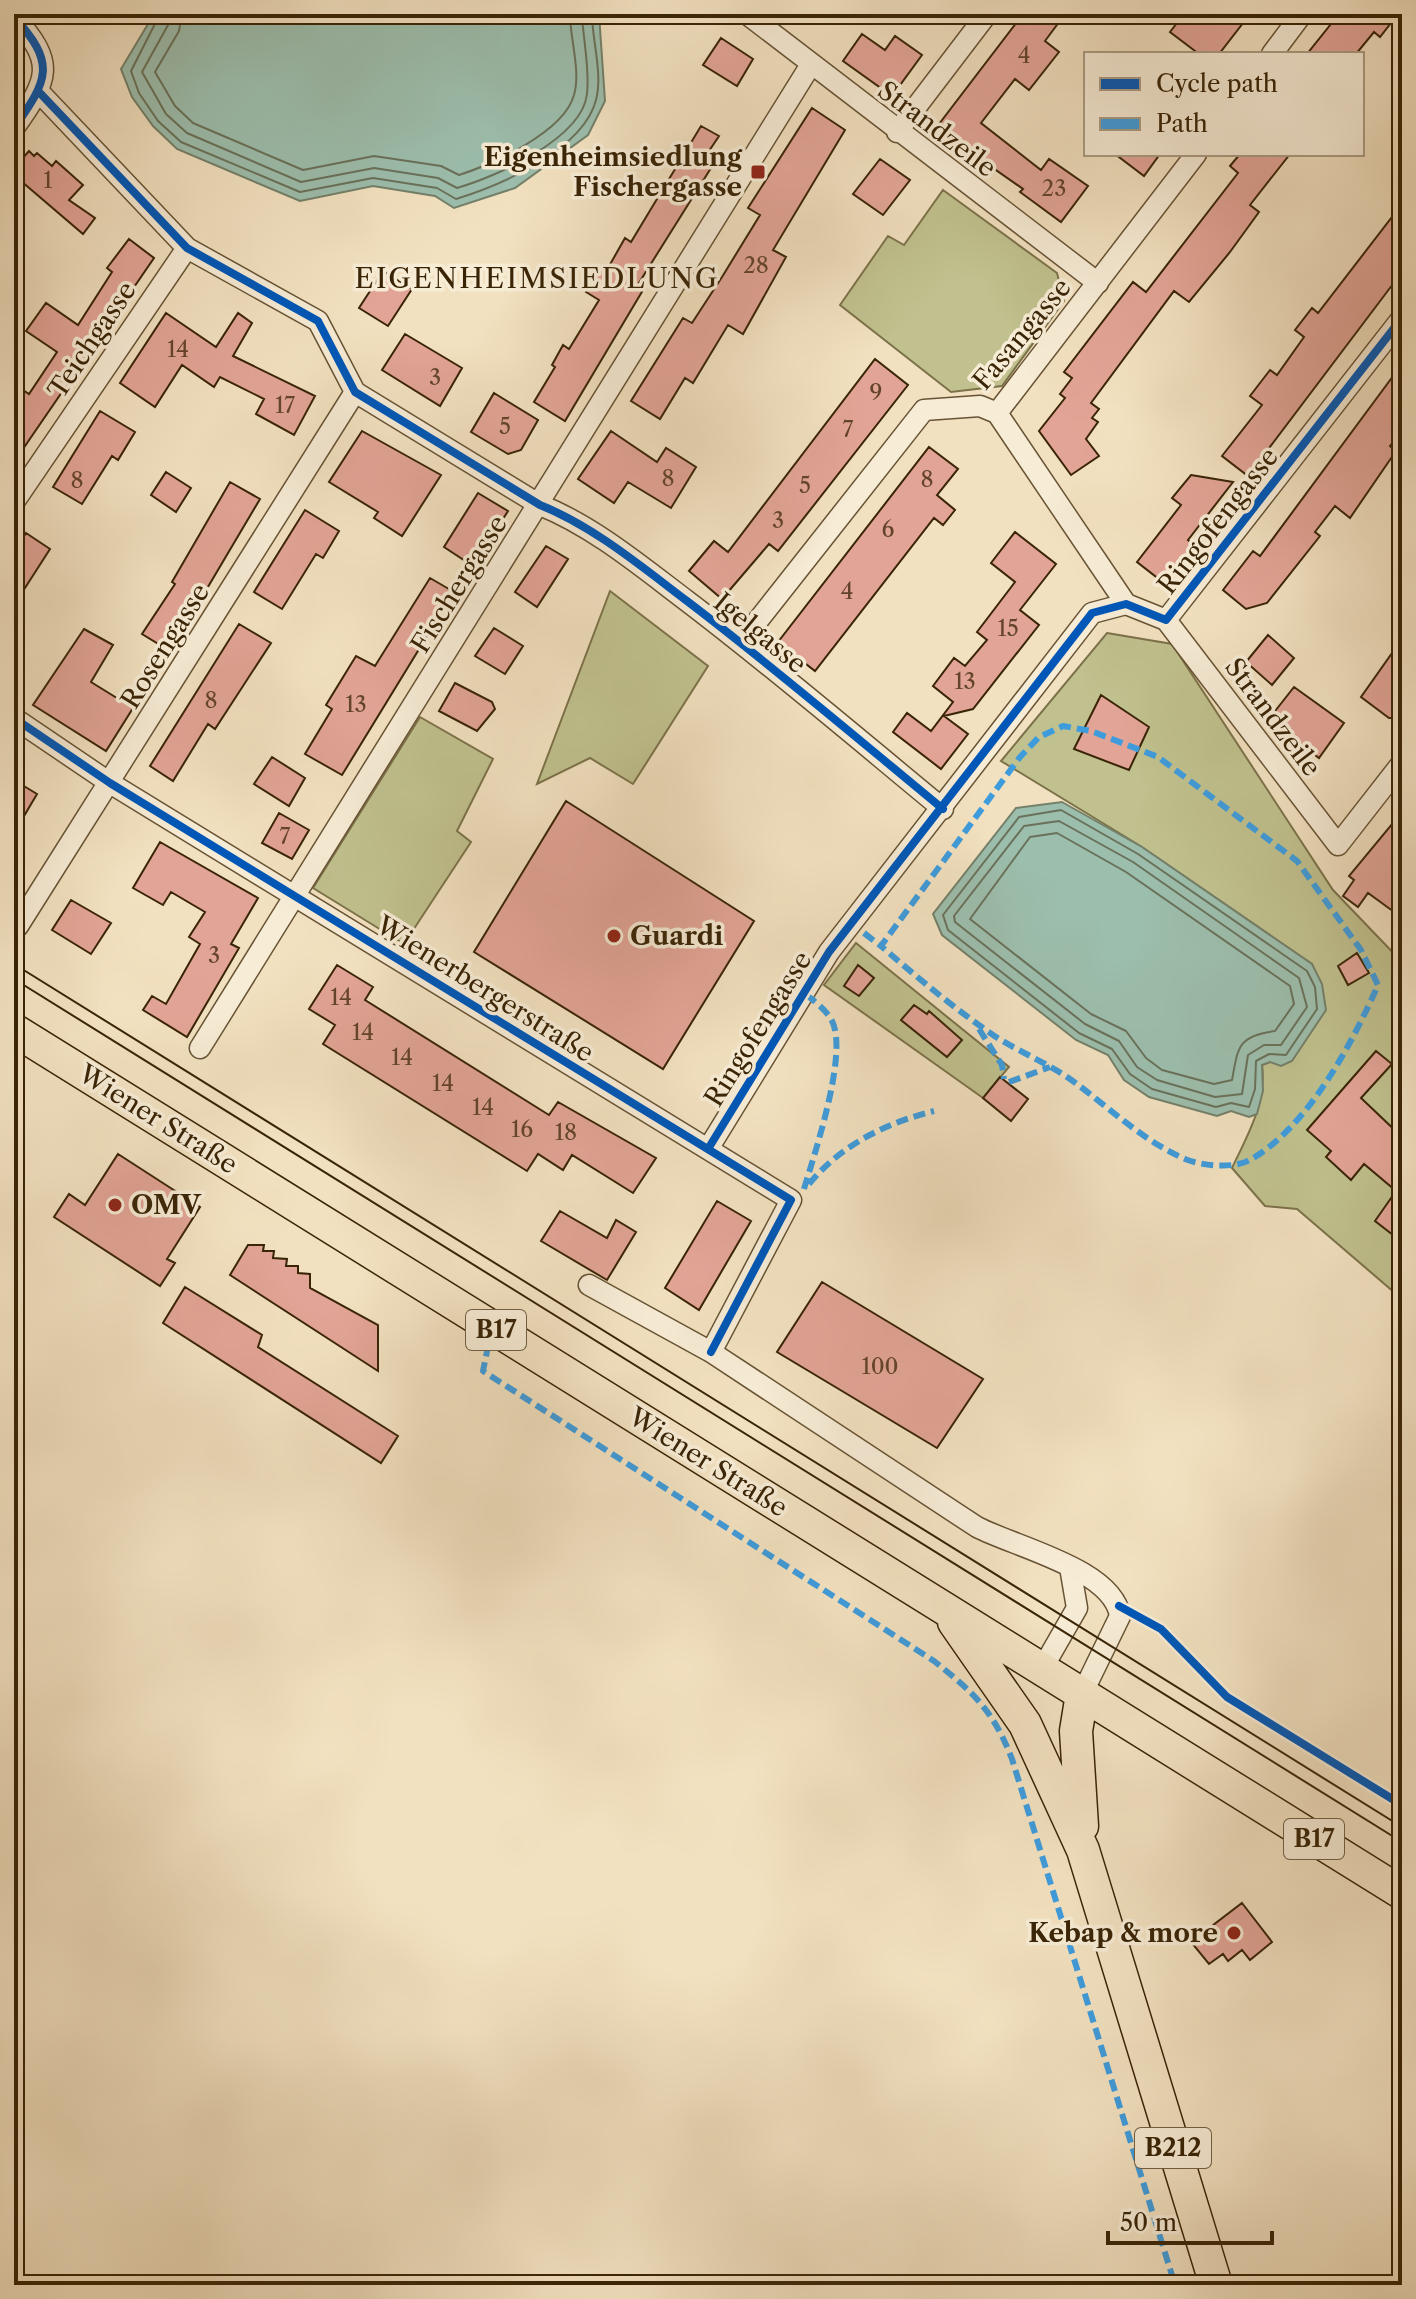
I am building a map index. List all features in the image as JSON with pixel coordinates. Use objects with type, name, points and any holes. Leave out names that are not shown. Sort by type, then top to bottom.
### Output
[{"type":"main road","name":"Wiener Straße","points":[[14,1030],[1402,1893]]},
{"type":"main road","name":"B212","points":[[945,1610],[1025,1724],[1083,1850],[1216,2285]]},
{"type":"main road","name":"B212","points":[[1082,1694],[1076,1731],[1083,1850]]},
{"type":"street","name":"Strandzeile","points":[[747,14],[810,66],[1098,283]]},
{"type":"street","points":[[897,132],[987,14]]},
{"type":"street","points":[[1274,52],[1302,14]]},
{"type":"street","points":[[14,17],[42,50],[39,92],[14,128]]},
{"type":"street","name":"Fischergasse","points":[[200,1048],[810,66]]},
{"type":"street","points":[[39,92],[187,248],[318,321],[355,392]]},
{"type":"street","name":"Fasangasse","points":[[741,642],[924,410],[980,406],[997,413],[1194,156]]},
{"type":"street","name":"Teichgasse","points":[[14,502],[187,248]]},
{"type":"street","name":"Ringofengasse","points":[[708,1149],[829,952],[943,809],[1092,613],[1126,604],[1166,620],[1402,318]]},
{"type":"street","name":"Igelgasse","points":[[355,392],[540,505],[560,513],[655,576],[741,642],[943,809]]},
{"type":"street","name":"Rosengasse","points":[[16,927],[355,392]]},
{"type":"street","points":[[997,413],[1126,604]]},
{"type":"street","name":"Strandzeile","points":[[1166,620],[1338,845],[1402,763]]},
{"type":"street","name":"Wienerbergerstraße","points":[[14,718],[110,783],[791,1200],[711,1352]]},
{"type":"street","points":[[589,1285],[711,1352],[977,1527],[1070,1567],[1103,1587],[1119,1606],[1120,1616],[1082,1694]]},
{"type":"street","points":[[1042,1669],[1077,1608],[1070,1567]]},
{"type":"green space","points":[[943,190],[1057,273],[1064,301],[1002,386],[951,392],[840,305],[888,236],[904,245]]},
{"type":"green space","points":[[610,591],[708,666],[633,784],[590,758],[537,784]]},
{"type":"green space","points":[[1107,633],[1172,644],[1333,890],[1402,962],[1402,1299],[1297,1209],[1265,1206],[1232,1168],[1259,1106],[1262,1065],[1270,1062],[1312,964],[1142,847],[1001,761]]},
{"type":"green space","points":[[420,717],[493,759],[457,831],[471,842],[404,944],[313,888]]},
{"type":"green space","points":[[856,943],[1009,1067],[983,1098],[824,985]]},
{"type":"water","points":[[154,14],[599,14],[605,101],[588,135],[515,188],[454,208],[435,196],[373,186],[300,201],[177,149],[153,126],[132,97],[121,69]]},
{"type":"water","points":[[1062,802],[1142,847],[1312,964],[1322,984],[1326,1010],[1292,1061],[1281,1066],[1270,1062],[1262,1065],[1263,1091],[1257,1114],[1249,1117],[1231,1111],[1217,1116],[1149,1097],[1124,1080],[1108,1055],[1076,1040],[942,935],[933,914],[1016,808]]},
{"type":"building","points":[[1023,14],[1065,14],[1045,41],[1059,52],[1029,90],[1015,79],[981,123],[1041,170],[1049,159],[1088,186],[1061,222],[1020,192],[1023,189],[936,128]]},
{"type":"building","points":[[1184,14],[1250,14],[1221,52],[1196,52],[1170,32]]},
{"type":"building","points":[[1339,14],[1398,14],[1380,37],[1374,32],[1358,52],[1309,52]]},
{"type":"building","points":[[862,34],[885,50],[895,36],[922,55],[892,96],[843,61]]},
{"type":"building","points":[[721,38],[753,59],[737,86],[703,65]]},
{"type":"building","points":[[812,108],[845,130],[773,250],[786,257],[743,334],[728,325],[693,383],[685,378],[660,419],[631,401],[683,318],[692,323],[722,277],[760,215],[748,208]]},
{"type":"building","points":[[701,126],[719,136],[707,154],[716,160],[637,286],[643,290],[565,421],[534,402],[555,367],[552,365],[563,345],[569,349],[599,300],[586,292],[602,265],[608,268],[625,238],[631,242]]},
{"type":"building","points":[[29,151],[34,156],[37,153],[52,166],[56,161],[83,185],[69,200],[95,218],[83,234],[14,175],[14,168]]},
{"type":"building","points":[[1118,156],[1159,156],[1144,176]]},
{"type":"building","points":[[1238,156],[1288,156],[1250,205],[1259,212],[1230,252],[1189,302],[1174,291],[1091,403],[1099,409],[1092,418],[1098,422],[1086,439],[1099,456],[1071,475],[1039,431],[1065,398],[1060,394],[1072,378],[1064,372],[1133,282],[1146,292],[1238,173],[1230,166]]},
{"type":"building","points":[[880,159],[910,180],[883,215],[853,194]]},
{"type":"building","points":[[1402,204],[1402,272],[1248,476],[1222,456],[1262,405],[1250,396],[1270,370],[1277,375],[1304,337],[1295,330],[1312,308],[1318,313]]},
{"type":"building","points":[[129,239],[154,258],[14,462],[14,384],[29,394],[57,352],[26,331],[46,303],[78,325],[112,272],[107,268]]},
{"type":"building","points":[[383,271],[412,289],[388,326],[359,308]]},
{"type":"building","points":[[166,313],[216,347],[238,313],[252,323],[233,356],[315,396],[294,435],[256,414],[264,399],[220,377],[214,387],[182,365],[155,407],[120,383]]},
{"type":"building","points":[[405,334],[462,368],[440,406],[382,370]]},
{"type":"building","points":[[875,359],[908,385],[778,551],[769,544],[722,599],[689,571],[714,541],[728,552]]},
{"type":"building","points":[[1402,364],[1402,430],[1390,446],[1396,451],[1350,518],[1335,506],[1315,532],[1320,536],[1267,603],[1246,609],[1223,590],[1253,551],[1260,556]]},
{"type":"building","points":[[494,393],[538,420],[521,450],[508,454],[471,432]]},
{"type":"building","points":[[100,411],[135,432],[118,460],[112,456],[82,504],[53,487]]},
{"type":"building","points":[[362,431],[441,475],[402,536],[374,518],[378,512],[329,482]]},
{"type":"building","points":[[611,431],[657,462],[666,448],[696,467],[671,508],[628,482],[614,503],[578,479]]},
{"type":"building","points":[[929,447],[958,469],[937,495],[955,510],[943,525],[934,518],[815,671],[778,642]]},
{"type":"building","points":[[166,472],[191,488],[176,512],[151,495]]},
{"type":"building","points":[[1191,475],[1233,482],[1188,540],[1194,545],[1164,583],[1137,562],[1181,505],[1172,498]]},
{"type":"building","points":[[230,482],[260,499],[170,651],[142,634],[175,584],[172,582]]},
{"type":"building","points":[[478,493],[508,511],[473,566],[444,547]]},
{"type":"building","points":[[305,510],[339,531],[323,558],[316,554],[282,609],[254,592]]},
{"type":"building","points":[[1015,532],[1056,564],[1020,610],[1039,625],[973,709],[944,716],[968,734],[941,769],[893,732],[907,713],[931,731],[953,702],[933,686],[954,658],[965,666],[987,640],[977,632],[1015,582],[991,563]]},
{"type":"building","points":[[26,533],[50,549],[14,605],[14,551]]},
{"type":"building","points":[[546,546],[568,559],[537,607],[515,592]]},
{"type":"building","points":[[430,578],[454,592],[342,775],[305,754],[332,709],[326,705],[356,656],[375,666]]},
{"type":"building","points":[[239,624],[271,643],[215,729],[208,724],[173,781],[150,766]]},
{"type":"building","points":[[494,628],[523,646],[505,674],[475,656]]},
{"type":"building","points":[[84,629],[113,645],[91,682],[133,708],[106,751],[33,705]]},
{"type":"building","points":[[1268,635],[1294,658],[1272,685],[1246,662]]},
{"type":"building","points":[[1402,639],[1402,718],[1389,718],[1361,697]]},
{"type":"building","points":[[455,683],[492,702],[495,709],[477,731],[439,711]]},
{"type":"building","points":[[1294,687],[1344,723],[1319,758],[1287,734],[1291,729],[1272,715]]},
{"type":"building","points":[[1101,695],[1149,727],[1129,770],[1074,749]]},
{"type":"building","points":[[272,757],[305,778],[289,806],[254,784]]},
{"type":"building","points":[[14,780],[37,794],[14,833]]},
{"type":"building","name":"Guardi","points":[[566,801],[754,921],[663,1069],[474,952]]},
{"type":"building","points":[[1402,812],[1402,902],[1394,912],[1368,893],[1358,907],[1343,896],[1354,880],[1349,876]]},
{"type":"building","points":[[279,813],[309,830],[292,859],[262,843]]},
{"type":"building","points":[[160,842],[258,898],[231,944],[239,948],[187,1037],[143,1010],[152,996],[166,1004],[200,944],[189,937],[205,912],[171,892],[163,905],[133,888]]},
{"type":"building","points":[[71,900],[111,923],[91,954],[52,930]]},
{"type":"building","points":[[1357,953],[1369,973],[1348,985],[1338,966]]},
{"type":"building","points":[[337,965],[373,987],[365,1000],[549,1115],[558,1102],[656,1158],[633,1193],[572,1155],[563,1170],[538,1154],[527,1171],[323,1044],[335,1025],[309,1009]]},
{"type":"building","points":[[858,965],[874,978],[859,996],[844,986]]},
{"type":"building","points":[[914,1005],[927,1014],[929,1011],[962,1040],[947,1057],[901,1020]]},
{"type":"building","points":[[1376,1051],[1392,1064],[1361,1098],[1402,1137],[1402,1242],[1375,1221],[1396,1191],[1364,1164],[1351,1180],[1326,1157],[1331,1151],[1307,1130]]},
{"type":"building","points":[[1000,1077],[1028,1099],[1011,1121],[983,1098]]},
{"type":"building","points":[[118,1154],[200,1207],[167,1259],[175,1263],[160,1286],[54,1217],[69,1194],[85,1205]]},
{"type":"building","points":[[717,1201],[751,1221],[699,1310],[665,1288]]},
{"type":"building","points":[[560,1211],[607,1238],[616,1220],[636,1232],[607,1280],[541,1241]]},
{"type":"building","points":[[248,1245],[264,1245],[263,1251],[274,1251],[273,1258],[287,1259],[286,1266],[298,1266],[298,1273],[310,1274],[310,1288],[378,1325],[378,1371],[230,1275]]},
{"type":"building","points":[[822,1282],[983,1379],[937,1448],[777,1352]]},
{"type":"building","points":[[185,1287],[262,1335],[258,1347],[398,1436],[381,1463],[163,1323]]},
{"type":"building","name":"Kebap & more","points":[[1242,1903],[1272,1942],[1250,1960],[1242,1950],[1228,1961],[1223,1954],[1209,1964],[1191,1942]]},
{"type":"tram line","points":[[14,964],[1402,1827]]},
{"type":"tram line","points":[[14,979],[1402,1842]]},
{"type":"marked path","points":[[864,933],[881,946],[1020,757],[1039,737],[1063,726],[1091,731],[1158,757],[1297,861],[1361,950],[1378,985],[1341,1058],[1291,1127],[1250,1160],[1218,1166],[1185,1159],[1154,1142],[1070,1079],[981,1027],[881,946]]},
{"type":"marked path","points":[[804,993],[831,1019],[836,1034],[836,1054],[828,1103],[804,1189]]},
{"type":"marked path","points":[[979,1029],[1002,1065],[1004,1079]]},
{"type":"marked path","points":[[1009,1082],[1050,1067]]},
{"type":"marked path","points":[[809,1184],[835,1158],[866,1137],[934,1111]]},
{"type":"marked path","points":[[492,1327],[483,1371],[934,1661],[971,1693],[990,1715],[1012,1759],[1175,2285]]},
{"type":"cycle path","points":[[14,17],[37,47],[43,71],[35,96],[14,128]]},
{"type":"cycle path","points":[[39,92],[187,248],[318,321],[355,392],[616,548],[752,652],[943,809]]},
{"type":"cycle path","points":[[708,1149],[829,952],[1092,613],[1126,604],[1166,620],[1402,318]]},
{"type":"cycle path","points":[[14,718],[110,783],[791,1200],[711,1352]]},
{"type":"cycle path","points":[[1119,1606],[1161,1629],[1227,1697],[1402,1805]]},
{"type":"place","name":"Eigenheimsiedlung Fischergasse","points":[[758,172]]},
{"type":"place","name":"Guardi","points":[[614,936]]},
{"type":"place","name":"OMV","points":[[115,1205]]},
{"type":"place","name":"Kebap & more","points":[[1234,1933]]},
{"type":"district","name":"EIGENHEIMSIEDLUNG","points":[[537,278]]}]
